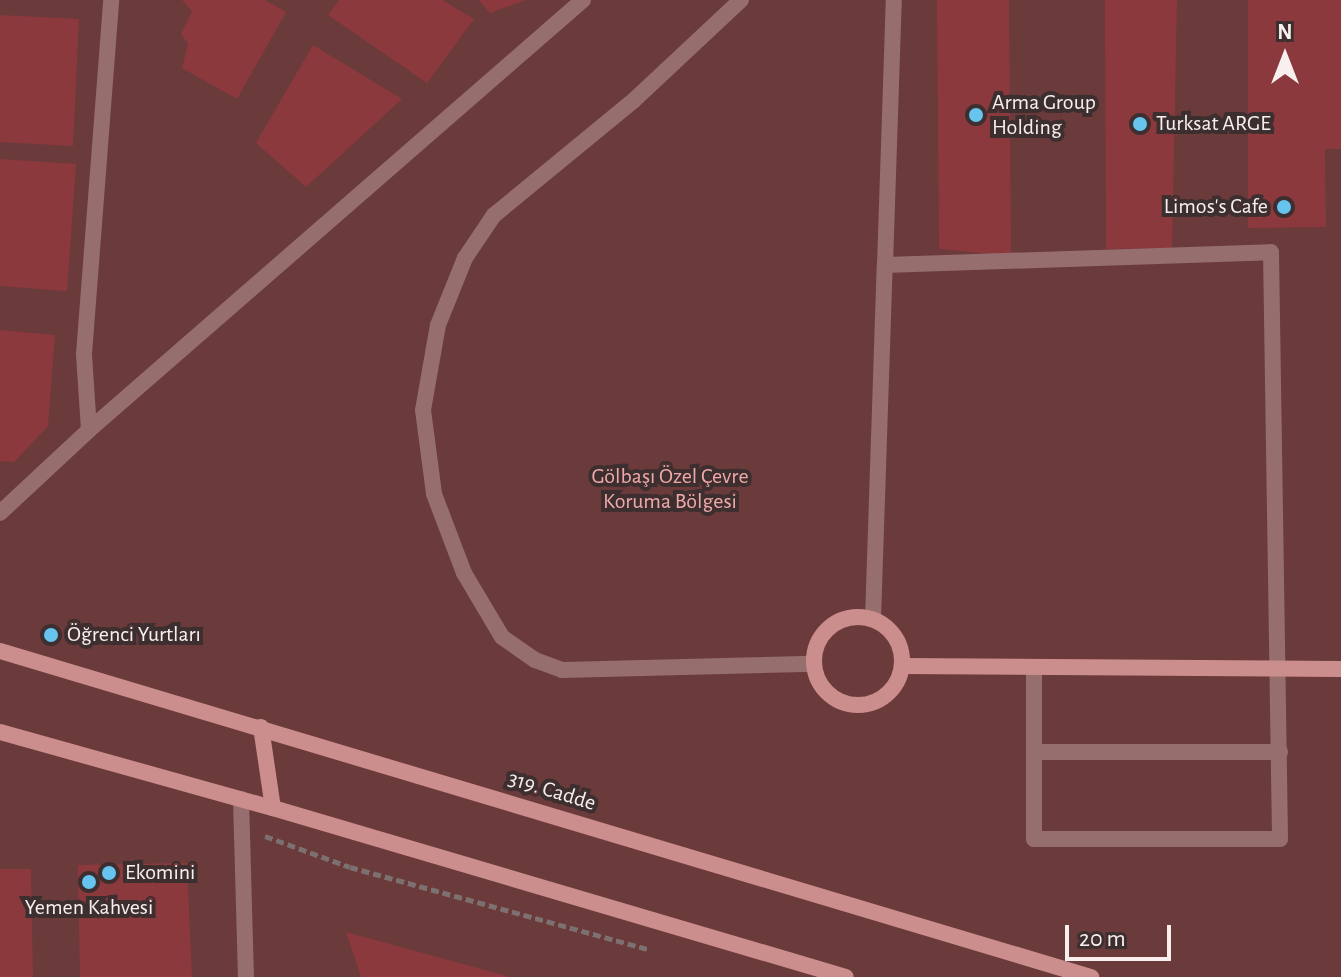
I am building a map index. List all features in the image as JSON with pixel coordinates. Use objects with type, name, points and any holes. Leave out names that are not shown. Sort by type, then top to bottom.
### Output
[{"type":"street","points":[[89,430],[84,354],[111,0]]},
{"type":"street","points":[[0,513],[89,430],[583,0]]},
{"type":"street","points":[[741,0],[633,101],[494,215],[465,258],[438,325],[423,410],[434,494],[464,573],[502,637],[535,660],[562,670],[814,664]]},
{"type":"street","points":[[873,619],[894,0]]},
{"type":"street","points":[[885,265],[1271,252],[1280,668],[1280,839],[1034,839],[1034,667]]},
{"type":"street","points":[[844,619],[873,619],[896,637],[903,666],[890,692],[864,705],[850,705],[825,691],[814,664],[821,636],[844,619]]},
{"type":"street","name":"319. Cadde","points":[[0,651],[1091,977]]},
{"type":"street","points":[[903,666],[1341,669]]},
{"type":"street","points":[[261,727],[273,808]]},
{"type":"street","points":[[0,732],[273,808],[846,977]]},
{"type":"street","points":[[1034,752],[1280,752]]},
{"type":"street","points":[[241,799],[246,977]]},
{"type":"path","points":[[242,827],[350,867],[658,952]]},
{"type":"green space","name":"Gölbaşı Özel Çevre Koruma Bölgesi","points":[[0,0],[1341,0],[1341,977],[0,977]]},
{"type":"building","points":[[182,0],[265,0],[286,12],[237,99],[182,68],[188,44],[181,34],[192,11]]},
{"type":"building","points":[[339,0],[442,0],[474,19],[427,83],[328,15]]},
{"type":"building","points":[[479,0],[526,0],[490,13]]},
{"type":"building","points":[[937,0],[1009,0],[1011,256],[939,249]]},
{"type":"building","name":"Turksat ARGE","points":[[1105,0],[1177,0],[1172,248],[1106,249]]},
{"type":"building","points":[[1248,0],[1341,0],[1341,149],[1325,149],[1326,227],[1248,228]]},
{"type":"building","points":[[0,15],[79,19],[73,146],[0,142]]},
{"type":"building","points":[[313,45],[402,99],[306,187],[256,143]]},
{"type":"building","points":[[0,159],[76,164],[67,291],[0,286]]},
{"type":"building","points":[[0,330],[55,335],[48,426],[14,462],[0,461]]},
{"type":"building","points":[[187,863],[192,977],[80,977],[78,865]]},
{"type":"building","points":[[0,869],[31,869],[33,977],[0,977]]},
{"type":"building","points":[[346,932],[507,976],[507,977],[361,977]]},
{"type":"place","name":"Arma Group Holding","points":[[976,115]]},
{"type":"place","name":"Turksat ARGE","points":[[1140,124]]},
{"type":"place","name":"Limos's Cafe","points":[[1284,207]]},
{"type":"place","name":"Öğrenci Yurtları","points":[[51,635]]},
{"type":"place","name":"Ekomini","points":[[109,873]]},
{"type":"place","name":"Yemen Kahvesi","points":[[89,882]]}]
